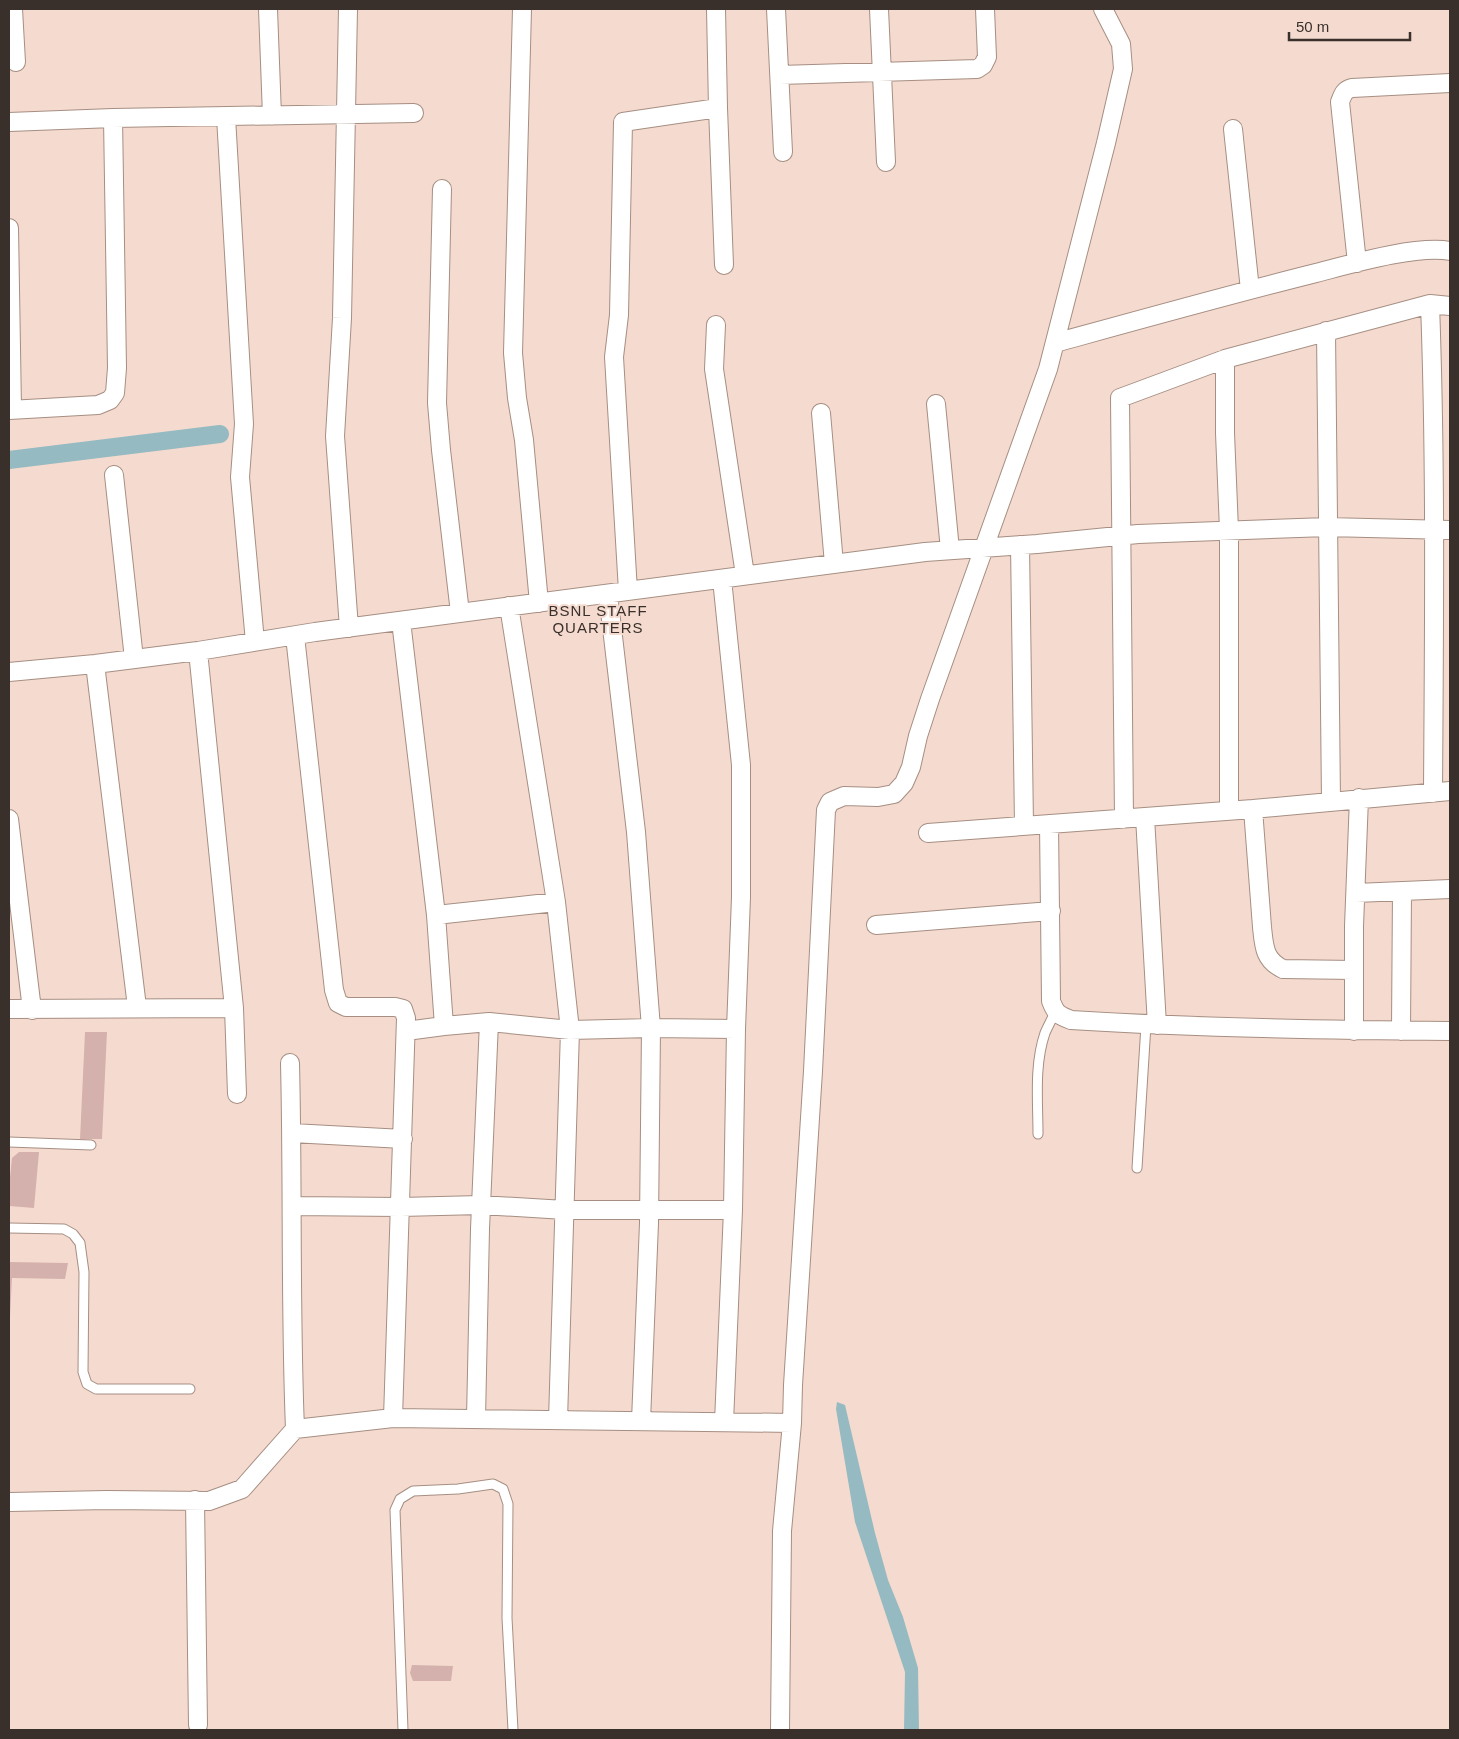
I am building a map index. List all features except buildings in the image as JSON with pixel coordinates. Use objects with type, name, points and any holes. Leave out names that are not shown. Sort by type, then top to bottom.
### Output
[{"type":"street","points":[[13,9],[16,62]]},
{"type":"street","points":[[268,9],[272,116]]},
{"type":"street","points":[[348,9],[342,318],[335,436],[349,628]]},
{"type":"street","points":[[522,9],[513,353],[517,398],[524,440],[540,603]]},
{"type":"street","points":[[716,9],[724,265]]},
{"type":"street","points":[[776,9],[783,152]]},
{"type":"street","points":[[879,9],[886,162]]},
{"type":"street","points":[[780,75],[977,69],[983,65],[987,57],[985,9]]},
{"type":"street","points":[[780,1730],[782,1531],[792,1423],[826,810],[830,802],[835,798],[844,796],[878,797],[894,794],[904,783],[911,767],[918,736],[930,699],[1048,369],[1106,143],[1123,69],[1121,44],[1103,9]]},
{"type":"street","points":[[1357,263],[1340,102],[1343,94],[1346,90],[1352,88],[1450,83]]},
{"type":"street","points":[[628,591],[614,357],[619,314],[623,122],[718,108]]},
{"type":"street","points":[[9,122],[113,118],[414,113]]},
{"type":"street","points":[[226,116],[244,424],[240,477],[255,642]]},
{"type":"street","points":[[9,228],[10,410],[98,405],[110,400],[115,393],[117,368],[113,118]]},
{"type":"street","points":[[1233,129],[1250,290]]},
{"type":"street","points":[[442,189],[437,403],[460,613]]},
{"type":"street","points":[[1055,344],[1250,290],[1357,263],[1425,251],[1450,251]]},
{"type":"street","points":[[928,833],[1229,811],[1442,792],[1442,530],[1430,304]]},
{"type":"street","points":[[1124,819],[1120,398],[1225,359],[1430,304],[1450,306]]},
{"type":"street","points":[[716,324],[714,369],[744,575]]},
{"type":"street","points":[[1326,331],[1331,801]]},
{"type":"street","points":[[1225,359],[1225,433],[1229,530],[1229,811]]},
{"type":"street","points":[[936,404],[950,550]]},
{"type":"street","points":[[821,413],[834,564]]},
{"type":"street","points":[[114,475],[134,659]]},
{"type":"street","points":[[9,672],[95,664],[198,651],[509,606],[950,550],[1121,536],[1229,530],[1328,527],[1442,530]]},
{"type":"street","points":[[1020,545],[1024,825]]},
{"type":"street","points":[[722,579],[741,765],[741,897],[736,1030],[733,1210],[724,1422]]},
{"type":"street","points":[[608,594],[636,832],[651,1028],[649,1210],[642,1421]]},
{"type":"street","points":[[509,606],[556,902],[570,1030],[558,1420]]},
{"type":"street","points":[[401,621],[436,914],[444,1026]]},
{"type":"street","points":[[295,636],[334,990],[338,1003],[346,1007],[395,1007],[403,1009],[406,1018],[393,1418]]},
{"type":"street","points":[[198,651],[234,1008],[237,1094]]},
{"type":"street","points":[[95,664],[137,1007]]},
{"type":"street","points":[[1354,1031],[1354,926],[1360,798]]},
{"type":"street","points":[[1253,809],[1264,946],[1273,964],[1283,969],[1354,970]]},
{"type":"street","points":[[1144,817],[1151,1025]]},
{"type":"street","points":[[9,819],[32,1010]]},
{"type":"street","points":[[1050,824],[1051,995],[1055,1012],[1060,1016],[1071,1020],[1151,1025],[1354,1031],[1450,1031]]},
{"type":"street","points":[[1356,893],[1450,889]]},
{"type":"street","points":[[1401,1031],[1402,891]]},
{"type":"street","points":[[436,914],[556,902]]},
{"type":"street","points":[[876,925],[1051,911]]},
{"type":"street","points":[[9,1009],[234,1008]]},
{"type":"street","points":[[406,1031],[489,1022],[570,1030],[651,1028],[736,1030]]},
{"type":"street","points":[[476,1419],[481,1205],[489,1022]]},
{"type":"street","points":[[290,1063],[292,1133],[291,1350],[295,1429]]},
{"type":"street","points":[[292,1133],[403,1139]]},
{"type":"street","points":[[292,1206],[400,1207],[481,1205],[565,1210],[733,1210]]},
{"type":"street","points":[[9,1502],[209,1501],[242,1489],[295,1429],[393,1418],[792,1423]]},
{"type":"street","points":[[195,1500],[198,1725]]},
{"type":"lane","points":[[1038,1134],[1040,1054],[1045,1034],[1055,1012]]},
{"type":"lane","points":[[1137,1168],[1151,1025]]},
{"type":"lane","points":[[9,1142],[91,1145]]},
{"type":"lane","points":[[9,1228],[64,1228],[73,1234],[80,1243],[84,1272],[82,1372],[87,1384],[96,1389],[190,1389]]},
{"type":"lane","points":[[403,1730],[395,1510],[400,1499],[413,1491],[458,1489],[493,1484],[503,1489],[508,1504],[507,1618],[512,1730]]},
{"type":"water","points":[[837,1402],[845,1405],[888,1580],[903,1617],[918,1668],[919,1730],[904,1730],[905,1672],[855,1522],[836,1409]]},
{"type":"waterway","points":[[9,460],[220,434]]},
{"type":"district","name":"BSNL STAFF QUARTERS","points":[[598,620]]}]
